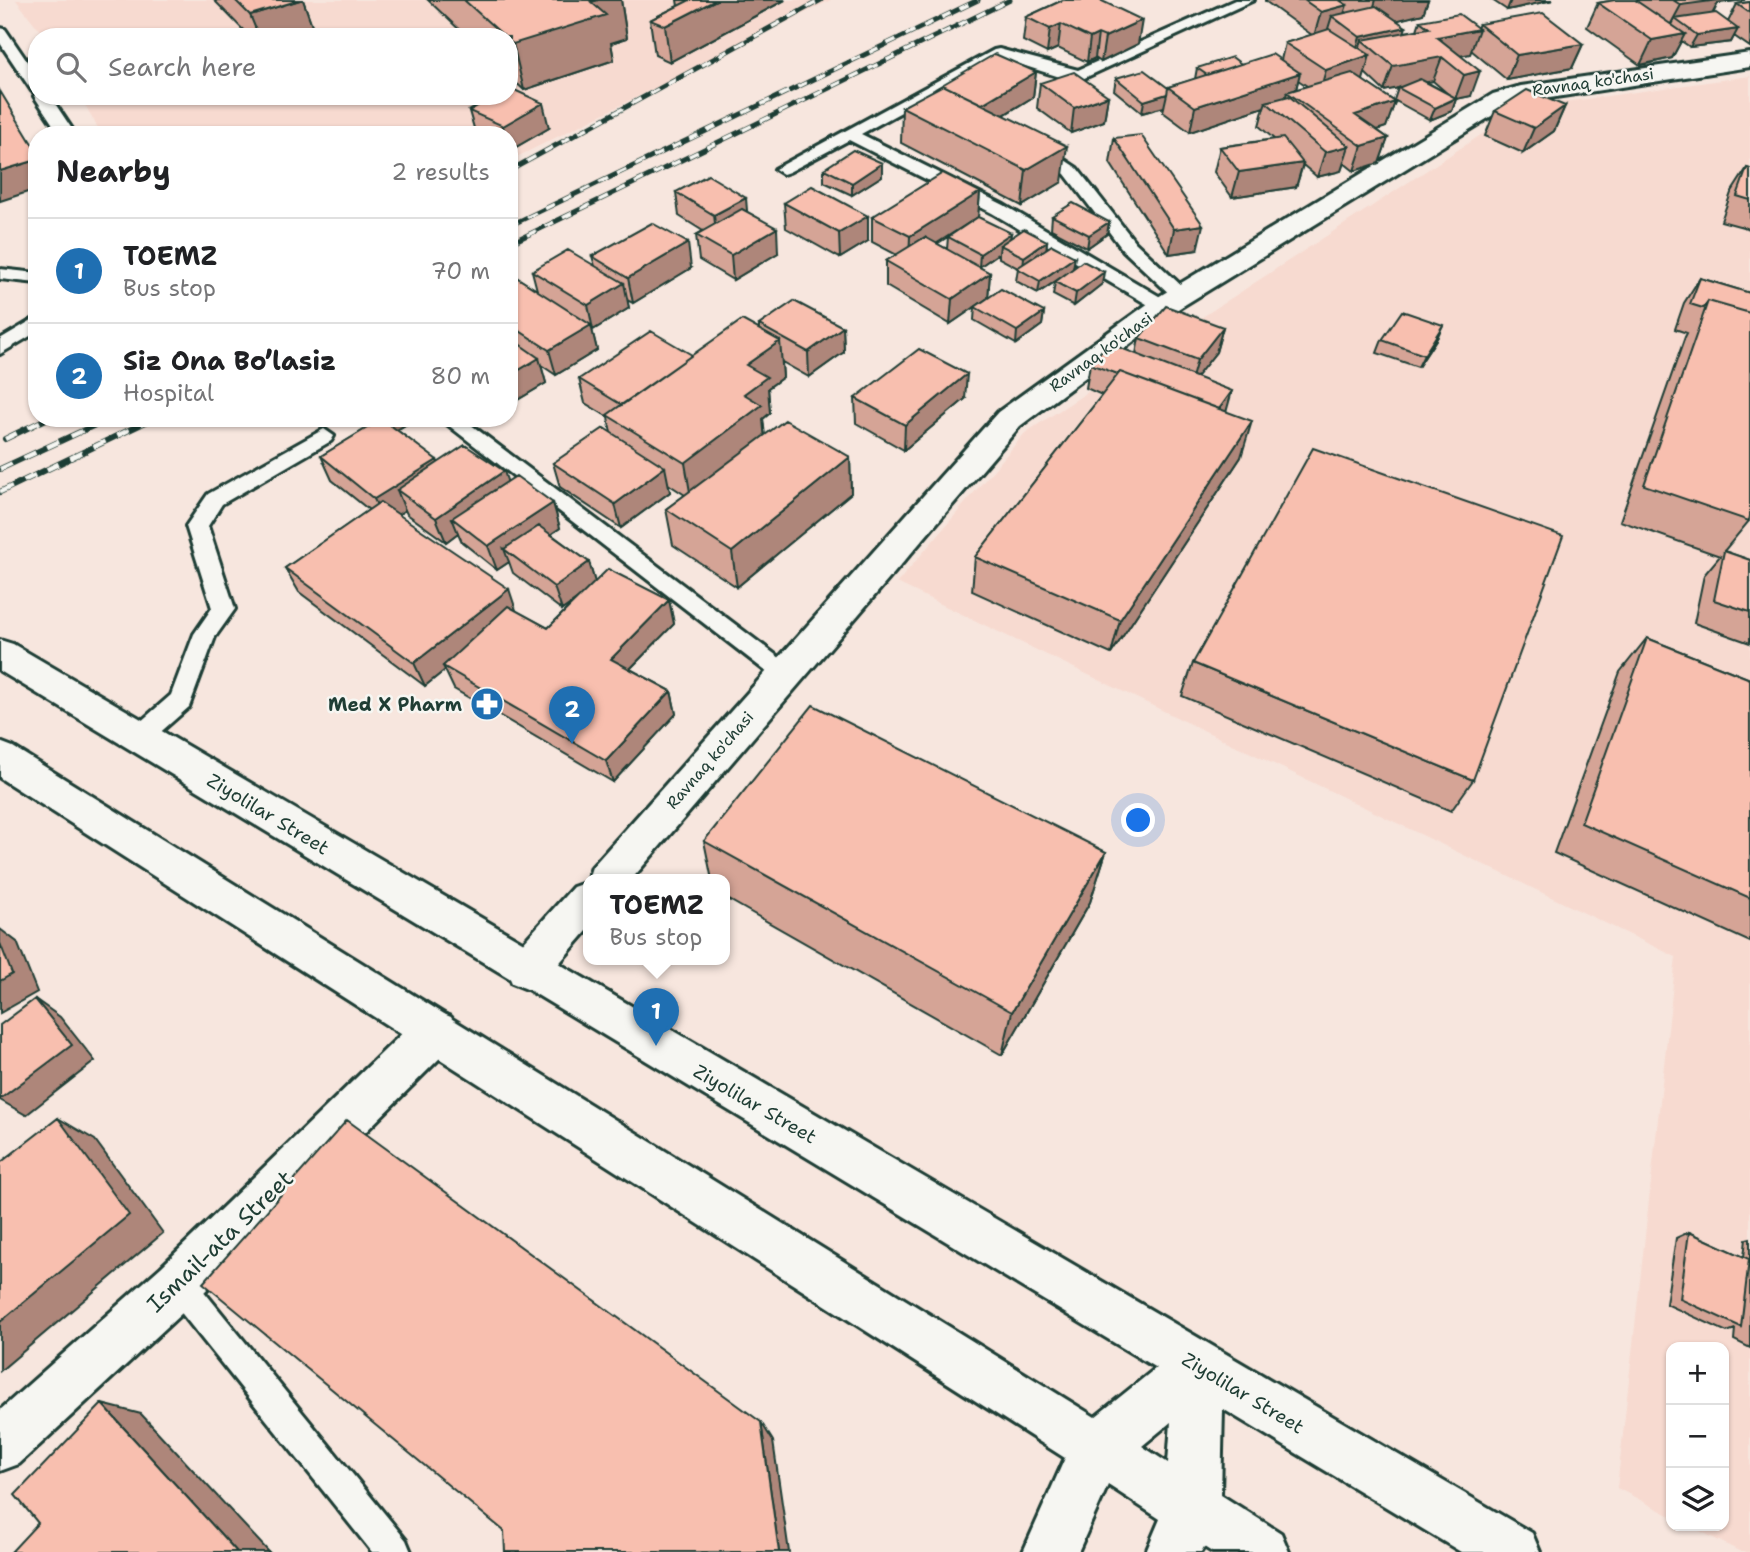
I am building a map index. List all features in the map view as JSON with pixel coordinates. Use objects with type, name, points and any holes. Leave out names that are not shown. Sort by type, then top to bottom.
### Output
[{"type":"main road","name":"Ravnaq ko'chasi","points":[[611,874],[1009,419],[1172,301],[1502,99],[1521,93],[1750,60]]},
{"type":"main road","name":"Ziyolilar Street","points":[[0,654],[1513,1552]]},
{"type":"main road","points":[[0,758],[1097,1449],[1183,1531],[1262,1552]]},
{"type":"main road","points":[[527,969],[583,906]]},
{"type":"main road","name":"Ismail-ata Street","points":[[0,1445],[178,1284],[435,1032]]},
{"type":"main road","points":[[1050,1552],[1097,1449],[1199,1366]]},
{"type":"main road","points":[[1183,1531],[1199,1366]]},
{"type":"lane","points":[[783,169],[999,53],[1068,75],[1080,75],[1247,0]]},
{"type":"lane","points":[[0,32],[28,74]]},
{"type":"lane","points":[[49,105],[62,126]]},
{"type":"lane","points":[[849,134],[1172,301]]},
{"type":"lane","points":[[1026,138],[1071,172],[1172,301]]},
{"type":"lane","points":[[0,274],[28,277]]},
{"type":"lane","points":[[0,348],[28,329]]},
{"type":"lane","points":[[461,427],[785,674]]},
{"type":"lane","points":[[139,737],[181,700],[205,634],[224,610],[197,526],[215,499],[324,436]]},
{"type":"lane","points":[[178,1284],[394,1552]]},
{"type":"shaded area","points":[[16,0],[831,0],[518,156],[518,126],[97,126],[85,105],[518,105],[518,28],[38,28]]},
{"type":"shaded area","points":[[1750,76],[1750,1552],[1741,1552],[1700,1531],[1729,1531],[1729,1342],[1666,1342],[1666,1513],[1617,1488],[1676,957],[897,583],[1025,433],[1522,108]]},
{"type":"building","points":[[235,0],[300,0],[250,15]]},
{"type":"building","points":[[464,0],[598,0],[591,2],[606,15],[518,42],[518,28],[495,28]]},
{"type":"building","points":[[686,0],[716,0],[665,26],[650,20],[688,1]]},
{"type":"building","points":[[1063,0],[1100,0],[1142,20],[1105,37],[1098,34],[1090,38],[1061,24],[1050,29],[1026,17]]},
{"type":"building","points":[[1304,0],[1339,0],[1347,5],[1321,12]]},
{"type":"building","points":[[1635,0],[1685,34],[1652,40],[1598,3]]},
{"type":"building","points":[[1673,0],[1719,0],[1681,5]]},
{"type":"building","points":[[1750,2],[1750,13],[1737,4]]},
{"type":"building","points":[[1376,6],[1406,27],[1360,37],[1332,16]]},
{"type":"building","points":[[1543,13],[1583,44],[1517,55],[1479,24]]},
{"type":"building","points":[[1716,13],[1738,29],[1697,35],[1675,19]]},
{"type":"building","points":[[1459,14],[1479,29],[1437,37],[1480,71],[1464,75],[1442,57],[1393,66],[1362,40],[1429,28],[1420,21]]},
{"type":"building","points":[[1329,29],[1370,55],[1326,70],[1285,43]]},
{"type":"building","points":[[995,54],[1036,72],[982,104],[943,85],[935,89]]},
{"type":"building","points":[[1272,54],[1300,73],[1195,107],[1168,87]]},
{"type":"building","points":[[1232,57],[1241,64],[1207,75],[1197,68]]},
{"type":"building","points":[[1144,70],[1168,88],[1167,94],[1144,101],[1116,78]]},
{"type":"building","points":[[1074,72],[1108,96],[1074,108],[1040,83]]},
{"type":"building","points":[[1352,73],[1395,102],[1355,115],[1388,138],[1362,146],[1287,92]]},
{"type":"building","points":[[1420,79],[1456,98],[1435,108],[1398,88]]},
{"type":"building","points":[[943,85],[1067,146],[1026,170],[902,107]]},
{"type":"building","points":[[1527,90],[1565,106],[1534,128],[1495,111]]},
{"type":"building","points":[[0,91],[28,137],[28,163],[0,171]]},
{"type":"building","points":[[518,92],[543,103],[503,126],[469,111],[479,105],[518,105]]},
{"type":"building","points":[[1289,96],[1349,146],[1325,152],[1266,102]]},
{"type":"building","points":[[1141,135],[1203,225],[1174,229],[1114,138]]},
{"type":"building","points":[[1283,138],[1303,163],[1239,172],[1220,147]]},
{"type":"building","points":[[853,150],[882,163],[852,183],[824,169]]},
{"type":"building","points":[[1747,168],[1750,169],[1750,200],[1737,196]]},
{"type":"building","points":[[943,173],[980,192],[910,236],[872,217]]},
{"type":"building","points":[[708,175],[746,198],[714,215],[676,192]]},
{"type":"building","points":[[812,186],[868,216],[839,233],[784,203]]},
{"type":"building","points":[[1073,203],[1109,222],[1089,235],[1052,216]]},
{"type":"building","points":[[742,209],[777,228],[731,255],[696,235]]},
{"type":"building","points":[[978,217],[1011,233],[980,254],[948,237]]},
{"type":"building","points":[[652,223],[688,243],[628,278],[592,256]]},
{"type":"building","points":[[1024,229],[1047,241],[1024,257],[1000,245]]},
{"type":"building","points":[[925,237],[990,273],[952,299],[886,261]]},
{"type":"building","points":[[1052,245],[1075,257],[1040,281],[1017,268]]},
{"type":"building","points":[[568,250],[624,283],[588,305],[532,271]]},
{"type":"building","points":[[1083,261],[1104,272],[1076,293],[1055,282]]},
{"type":"building","points":[[518,278],[591,325],[549,350],[518,330]]},
{"type":"building","points":[[1700,278],[1750,293],[1750,313],[1708,301],[1703,308],[1690,304]]},
{"type":"building","points":[[1001,289],[1044,312],[1017,331],[975,307]]},
{"type":"building","points":[[794,301],[843,327],[808,352],[759,325]]},
{"type":"building","points":[[1708,301],[1750,313],[1749,521],[1644,485]]},
{"type":"building","points":[[1166,306],[1223,327],[1197,360],[1139,338]]},
{"type":"building","points":[[1402,311],[1443,325],[1424,355],[1382,340]]},
{"type":"building","points":[[742,320],[780,341],[746,365],[767,377],[744,394],[762,405],[685,463],[607,415]]},
{"type":"building","points":[[651,331],[692,355],[622,405],[579,379]]},
{"type":"building","points":[[518,343],[539,358],[518,371]]},
{"type":"building","points":[[1108,343],[1232,391],[1219,409],[1120,372],[1118,374],[1090,364]]},
{"type":"building","points":[[919,349],[967,374],[905,425],[855,398]]},
{"type":"building","points":[[1120,372],[1252,421],[1120,620],[975,557]]},
{"type":"building","points":[[785,420],[850,457],[732,552],[666,509]]},
{"type":"building","points":[[369,427],[393,427],[437,460],[374,499],[321,456]]},
{"type":"building","points":[[604,428],[665,467],[615,504],[553,463]]},
{"type":"building","points":[[465,445],[504,471],[436,518],[397,490]]},
{"type":"building","points":[[1313,448],[1563,536],[1473,780],[1193,663]]},
{"type":"building","points":[[516,476],[553,503],[488,546],[452,518]]},
{"type":"building","points":[[380,502],[509,589],[414,663],[285,568]]},
{"type":"building","points":[[539,526],[589,562],[554,587],[504,549]]},
{"type":"building","points":[[1724,551],[1750,560],[1750,612],[1714,600]]},
{"type":"building","points":[[608,569],[669,600],[611,659],[671,691],[606,761],[443,666],[508,606],[548,628]]},
{"type":"building","points":[[1647,638],[1750,679],[1750,898],[1581,823]]},
{"type":"building","points":[[813,705],[1106,852],[1012,1012],[704,841]]},
{"type":"building","points":[[0,943],[12,974],[0,981]]},
{"type":"building","points":[[35,999],[72,1045],[0,1099],[0,1025]]},
{"type":"building","points":[[58,1118],[129,1215],[0,1322],[0,1163]]},
{"type":"building","points":[[347,1120],[761,1422],[779,1552],[505,1552],[504,1531],[203,1283]]},
{"type":"building","points":[[1689,1232],[1749,1259],[1741,1327],[1680,1299]]},
{"type":"building","points":[[102,1404],[237,1552],[11,1552],[38,1523],[15,1495]]},
{"type":"railway","points":[[518,166],[821,0]]},
{"type":"railway","points":[[518,222],[978,0]]},
{"type":"railway","points":[[518,240],[1010,0]]},
{"type":"railway","points":[[5,439],[30,427]]},
{"type":"railway","points":[[0,469],[91,427]]},
{"type":"railway","points":[[0,492],[135,427]]},
{"type":"place","name":"Med X Pharm","points":[[487,704]]},
{"type":"place","name":"Siz Ona Bo’lasiz","points":[[572,744]]},
{"type":"place","name":"TOEMZ","points":[[656,1046]]}]
